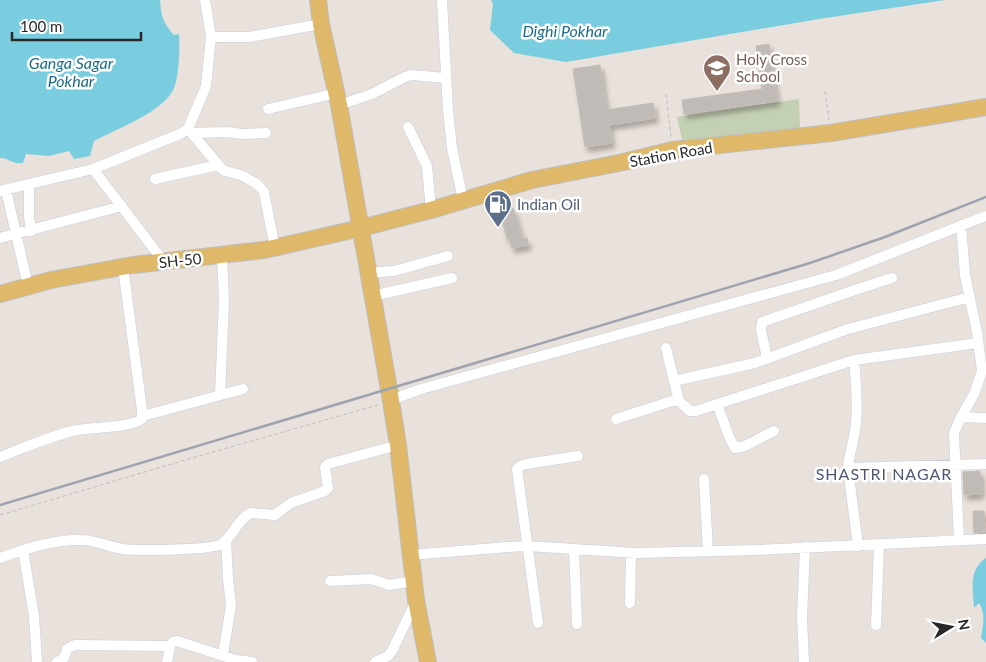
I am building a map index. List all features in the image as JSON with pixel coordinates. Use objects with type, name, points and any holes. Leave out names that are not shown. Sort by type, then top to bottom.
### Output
[{"type":"main road","points":[[318,0],[321,24],[338,99],[391,400],[416,600],[428,662]]},
{"type":"main road","name":"Station Road","points":[[361,228],[532,180],[673,150],[830,133],[986,107]]},
{"type":"main road","name":"SH-50","points":[[0,294],[51,280],[123,267],[274,248],[361,228]]},
{"type":"street","points":[[190,131],[206,86],[211,38],[205,0]]},
{"type":"street","points":[[442,0],[452,148],[463,200]]},
{"type":"street","points":[[211,38],[249,36],[321,24]]},
{"type":"street","points":[[268,109],[372,94],[411,75],[446,78]]},
{"type":"street","points":[[408,127],[427,166],[430,210]]},
{"type":"street","points":[[190,131],[225,171],[241,175],[257,184],[264,192],[274,248]]},
{"type":"street","points":[[28,286],[16,234],[3,191],[94,169],[190,131],[243,134],[266,133]]},
{"type":"street","points":[[155,179],[218,165]]},
{"type":"street","points":[[94,169],[164,262]]},
{"type":"street","points":[[29,185],[31,231]]},
{"type":"street","points":[[0,238],[122,206]]},
{"type":"street","points":[[391,400],[421,389],[836,275],[986,216]]},
{"type":"street","points":[[959,540],[954,433],[974,394],[982,371],[965,274],[961,225]]},
{"type":"street","points":[[220,395],[224,301],[222,255]]},
{"type":"street","points":[[368,273],[394,271],[448,256]]},
{"type":"street","points":[[0,457],[63,434],[142,420],[123,267]]},
{"type":"street","points":[[372,296],[452,278]]},
{"type":"street","points":[[767,358],[761,330],[762,322],[892,278]]},
{"type":"street","points":[[674,381],[718,372],[767,358],[848,329],[970,297]]},
{"type":"street","points":[[666,348],[679,401],[690,411],[696,411],[854,360],[978,343]]},
{"type":"street","points":[[854,360],[857,394],[856,424],[848,458],[848,468],[858,546]]},
{"type":"street","points":[[143,416],[243,389]]},
{"type":"street","points":[[974,394],[986,393]]},
{"type":"street","points":[[616,419],[672,401],[679,401]]},
{"type":"street","points":[[717,404],[735,448],[745,446],[774,431]]},
{"type":"street","points":[[961,417],[986,418]]},
{"type":"street","points":[[0,558],[57,542],[83,540],[124,549],[198,549],[213,547],[226,540],[247,515],[275,515],[290,504],[325,491],[328,488],[325,467],[328,464],[398,445]]},
{"type":"street","points":[[538,623],[517,469],[526,464],[578,456]]},
{"type":"street","points":[[848,468],[986,464]]},
{"type":"street","points":[[704,479],[708,551]]},
{"type":"street","points":[[410,555],[527,546],[631,553],[804,546],[858,546],[986,539]]},
{"type":"street","points":[[223,656],[231,604],[226,540]]},
{"type":"street","points":[[876,625],[879,545]]},
{"type":"street","points":[[804,546],[802,618],[804,662]]},
{"type":"street","points":[[574,549],[577,624]]},
{"type":"street","points":[[23,550],[34,616],[37,662]]},
{"type":"street","points":[[630,603],[631,553]]},
{"type":"street","points":[[330,581],[371,579],[389,585],[414,582]]},
{"type":"street","points":[[375,662],[388,656],[392,651],[416,600]]},
{"type":"street","points":[[167,662],[170,646],[173,642],[184,642],[236,660],[252,662]]},
{"type":"street","points":[[57,662],[64,658],[67,649],[74,644],[170,646]]},
{"type":"path","points":[[825,91],[830,133]]},
{"type":"path","points":[[666,94],[673,150]]},
{"type":"path","points":[[0,515],[373,407],[391,400]]},
{"type":"green space","points":[[799,99],[800,129],[682,140],[677,117]]},
{"type":"water","name":"Ganga Sagar Pokhar","points":[[0,0],[160,0],[162,15],[167,27],[174,35],[179,34],[178,69],[174,88],[169,97],[150,112],[94,141],[90,156],[74,159],[69,151],[49,156],[26,154],[23,163],[0,158]]},
{"type":"water","name":"Dighi Pokhar","points":[[491,0],[945,0],[819,19],[566,62],[514,53],[490,30],[493,4]]},
{"type":"water","points":[[986,558],[986,643],[981,638],[983,611],[979,603],[974,608],[973,580],[976,568]]},
{"type":"building","points":[[769,44],[777,101],[684,114],[682,100],[762,89],[756,46]]},
{"type":"building","points":[[600,65],[606,110],[653,103],[655,118],[609,125],[612,143],[585,147],[573,69]]},
{"type":"building","points":[[513,208],[522,239],[527,238],[528,245],[512,248],[510,239],[507,239],[500,211]]},
{"type":"building","points":[[980,471],[981,494],[964,495],[963,472]]},
{"type":"building","points":[[973,511],[984,511],[985,532],[974,533]]},
{"type":"railway","points":[[0,505],[810,263],[885,237],[986,197]]},
{"type":"place","name":"Holy Cross School","points":[[717,92]]},
{"type":"place","name":"Indian Oil","points":[[498,228]]},
{"type":"district","name":"SHASTRI NAGAR","points":[[884,473]]}]
